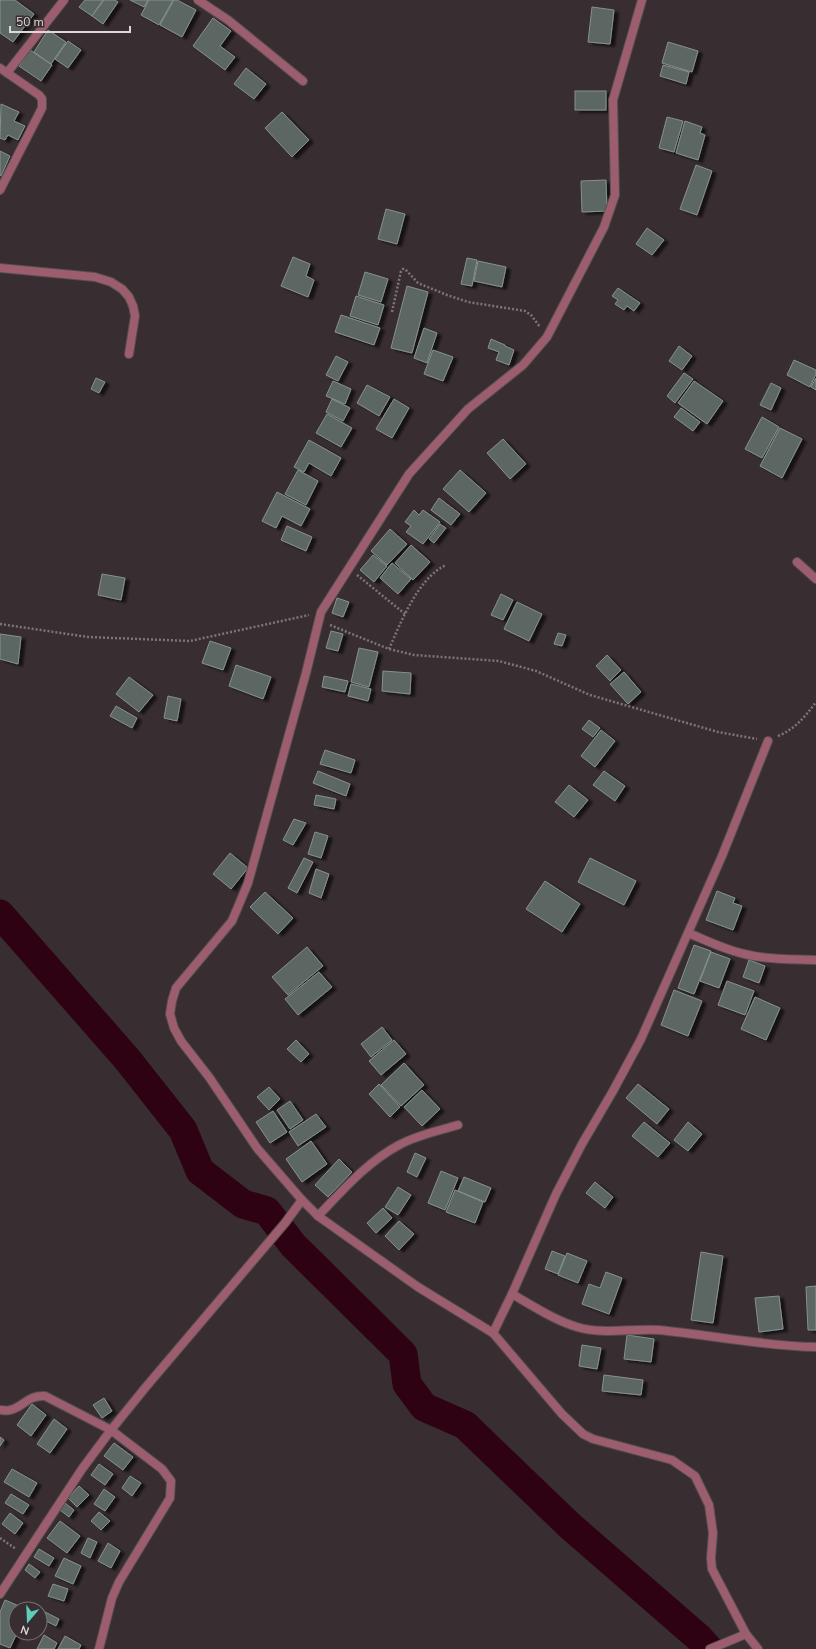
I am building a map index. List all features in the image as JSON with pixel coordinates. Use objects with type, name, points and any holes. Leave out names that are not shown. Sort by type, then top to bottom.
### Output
[{"type":"street","points":[[0,190],[42,108],[43,103],[39,95],[3,71],[64,0]]},
{"type":"street","points":[[198,0],[228,20],[302,81]]},
{"type":"street","points":[[642,0],[613,100],[615,195],[604,227],[547,337],[523,365],[468,410],[409,474],[350,569],[321,612],[248,883],[232,921],[176,988],[170,1014],[174,1028],[182,1041],[210,1077],[252,1141],[302,1200],[318,1216],[418,1287],[493,1333],[562,1414],[583,1434],[593,1439],[672,1460],[695,1476],[709,1505],[713,1533],[711,1558],[712,1569],[746,1634],[758,1649]]},
{"type":"street","points":[[0,268],[95,277],[111,282],[122,289],[129,297],[135,316],[129,354]]},
{"type":"street","points":[[797,562],[816,580]]},
{"type":"street","points":[[493,1333],[512,1294],[556,1194],[582,1144],[614,1091],[641,1039],[743,806],[768,741]]},
{"type":"street","points":[[688,933],[728,950],[749,956],[816,960]]},
{"type":"street","points":[[318,1216],[364,1168],[383,1155],[400,1144],[423,1135],[458,1125]]},
{"type":"street","points":[[0,1594],[82,1469],[111,1430],[285,1223],[302,1200]]},
{"type":"street","points":[[512,1294],[578,1328],[604,1331],[631,1329],[658,1330],[788,1346],[816,1347]]},
{"type":"street","points":[[0,1410],[10,1410],[31,1398],[45,1396],[111,1430],[162,1469],[171,1481],[170,1498],[119,1582],[112,1598],[99,1649]]},
{"type":"street","points":[[712,1648],[746,1634]]},
{"type":"path","points":[[392,312],[402,271],[405,269],[418,283],[468,302],[525,311],[531,315],[547,337]]},
{"type":"path","points":[[389,649],[405,614],[433,573],[446,565]]},
{"type":"path","points":[[350,569],[405,614]]},
{"type":"path","points":[[0,624],[88,637],[190,641],[321,612]]},
{"type":"path","points":[[319,622],[329,624],[389,649],[414,656],[499,661],[536,671],[590,695],[718,732],[768,741],[788,732],[803,719],[816,702]]},
{"type":"path","points":[[0,1538],[25,1555]]},
{"type":"building","points":[[0,0],[15,0],[34,14],[13,42],[0,33]]},
{"type":"building","points":[[85,0],[103,0],[92,16],[79,7]]},
{"type":"building","points":[[104,0],[115,0],[118,2],[103,24],[92,16]]},
{"type":"building","points":[[130,0],[148,0],[144,7]]},
{"type":"building","points":[[149,0],[173,0],[159,25],[141,15]]},
{"type":"building","points":[[174,0],[177,0],[196,10],[182,37],[160,25]]},
{"type":"building","points":[[592,7],[614,10],[610,44],[588,42]]},
{"type":"building","points":[[213,18],[231,31],[220,46],[235,57],[225,70],[193,46]]},
{"type":"building","points":[[48,30],[66,42],[51,64],[34,52]]},
{"type":"building","points":[[68,41],[81,50],[68,68],[55,59]]},
{"type":"building","points":[[668,42],[698,51],[692,72],[662,63]]},
{"type":"building","points":[[30,50],[52,65],[41,81],[19,66]]},
{"type":"building","points":[[663,65],[689,72],[686,84],[660,76]]},
{"type":"building","points":[[246,68],[266,84],[254,99],[234,84]]},
{"type":"building","points":[[575,91],[606,91],[606,110],[575,110]]},
{"type":"building","points":[[1,104],[19,112],[14,121],[25,126],[18,140],[8,135],[5,140],[0,138]]},
{"type":"building","points":[[282,112],[309,140],[292,157],[265,128]]},
{"type":"building","points":[[667,117],[683,121],[674,152],[659,148]]},
{"type":"building","points":[[685,121],[702,127],[700,133],[705,135],[698,160],[676,153]]},
{"type":"building","points":[[0,151],[10,156],[1,176],[0,175]]},
{"type":"building","points":[[696,165],[712,171],[697,215],[680,209]]},
{"type":"building","points":[[606,180],[607,211],[582,212],[581,181]]},
{"type":"building","points":[[386,209],[405,214],[397,244],[378,239]]},
{"type":"building","points":[[647,228],[664,240],[652,255],[636,244]]},
{"type":"building","points":[[293,257],[310,264],[306,276],[314,280],[308,297],[281,286]]},
{"type":"building","points":[[467,258],[477,260],[472,286],[461,284]]},
{"type":"building","points":[[478,261],[506,267],[502,287],[474,281]]},
{"type":"building","points":[[365,272],[388,279],[381,302],[358,295]]},
{"type":"building","points":[[407,286],[428,292],[412,353],[391,348]]},
{"type":"building","points":[[618,288],[640,303],[634,311],[627,306],[624,310],[615,304],[618,300],[612,296]]},
{"type":"building","points":[[356,296],[384,305],[378,325],[350,316]]},
{"type":"building","points":[[341,315],[380,328],[374,345],[335,332]]},
{"type":"building","points":[[424,328],[437,333],[427,363],[414,358]]},
{"type":"building","points":[[491,339],[514,350],[509,365],[496,360],[499,352],[488,348]]},
{"type":"building","points":[[679,346],[692,356],[682,370],[669,361]]},
{"type":"building","points":[[433,350],[453,357],[443,381],[424,374]]},
{"type":"building","points":[[336,356],[348,362],[338,381],[326,375]]},
{"type":"building","points":[[794,360],[816,370],[816,374],[810,387],[787,375]]},
{"type":"building","points":[[684,373],[693,379],[675,403],[667,396]]},
{"type":"building","points":[[96,378],[105,382],[99,393],[91,389]]},
{"type":"building","points":[[816,378],[816,390],[811,387]]},
{"type":"building","points":[[333,381],[351,389],[345,404],[326,396]]},
{"type":"building","points":[[694,381],[723,401],[707,424],[678,403]]},
{"type":"building","points":[[771,383],[781,388],[771,410],[760,405]]},
{"type":"building","points":[[367,385],[390,397],[379,416],[357,403]]},
{"type":"building","points":[[332,399],[350,408],[343,421],[326,412]]},
{"type":"building","points":[[394,399],[409,408],[392,438],[376,429]]},
{"type":"building","points":[[681,408],[700,422],[693,431],[674,417]]},
{"type":"building","points":[[327,414],[352,428],[341,447],[316,433]]},
{"type":"building","points":[[762,417],[779,427],[762,458],[745,449]]},
{"type":"building","points":[[780,428],[802,439],[782,478],[760,466]]},
{"type":"building","points":[[503,439],[526,464],[510,479],[487,453]]},
{"type":"building","points":[[309,440],[341,458],[331,476],[309,463],[304,472],[294,467]]},
{"type":"building","points":[[298,470],[318,481],[306,505],[285,494]]},
{"type":"building","points":[[460,470],[486,493],[469,512],[443,489]]},
{"type":"building","points":[[277,492],[310,509],[301,526],[282,516],[276,528],[262,521]]},
{"type":"building","points":[[439,498],[460,514],[451,525],[431,510]]},
{"type":"building","points":[[414,510],[419,515],[423,510],[440,522],[423,544],[406,532],[411,526],[405,522]]},
{"type":"building","points":[[440,524],[446,528],[434,543],[429,539]]},
{"type":"building","points":[[287,526],[312,537],[306,551],[281,540]]},
{"type":"building","points":[[390,529],[407,544],[387,565],[371,551]]},
{"type":"building","points":[[411,545],[430,562],[413,580],[395,563]]},
{"type":"building","points":[[373,555],[387,566],[374,582],[360,570]]},
{"type":"building","points":[[392,563],[411,579],[398,594],[380,578]]},
{"type":"building","points":[[102,574],[125,578],[121,600],[98,595]]},
{"type":"building","points":[[501,594],[513,600],[503,620],[491,615]]},
{"type":"building","points":[[337,598],[349,602],[343,617],[332,613]]},
{"type":"building","points":[[517,602],[542,614],[529,641],[504,629]]},
{"type":"building","points":[[331,631],[343,634],[338,651],[326,648]]},
{"type":"building","points":[[558,633],[566,635],[562,646],[554,644]]},
{"type":"building","points":[[0,634],[21,637],[18,664],[0,659]]},
{"type":"building","points":[[210,641],[231,648],[223,670],[202,663]]},
{"type":"building","points":[[359,648],[378,652],[369,687],[351,682]]},
{"type":"building","points":[[607,655],[621,670],[610,681],[596,666]]},
{"type":"building","points":[[236,665],[271,677],[263,699],[229,686]]},
{"type":"building","points":[[383,671],[411,673],[410,694],[382,691]]},
{"type":"building","points":[[624,672],[641,692],[628,704],[610,684]]},
{"type":"building","points":[[324,676],[348,681],[345,692],[322,687]]},
{"type":"building","points":[[129,677],[153,695],[139,712],[116,694]]},
{"type":"building","points":[[351,684],[371,689],[368,701],[348,696]]},
{"type":"building","points":[[168,696],[181,699],[177,721],[164,718]]},
{"type":"building","points":[[116,706],[137,718],[132,728],[110,716]]},
{"type":"building","points":[[589,720],[600,728],[593,737],[582,729]]},
{"type":"building","points":[[601,730],[615,741],[595,767],[581,756]]},
{"type":"building","points":[[325,750],[355,760],[351,773],[320,764]]},
{"type":"building","points":[[318,771],[350,784],[346,796],[313,783]]},
{"type":"building","points":[[604,771],[625,786],[615,801],[593,785]]},
{"type":"building","points":[[569,785],[588,800],[574,817],[555,802]]},
{"type":"building","points":[[316,795],[336,799],[334,809],[314,805]]},
{"type":"building","points":[[294,819],[306,823],[293,845],[283,840]]},
{"type":"building","points":[[315,832],[328,836],[321,858],[308,854]]},
{"type":"building","points":[[230,853],[248,868],[231,889],[213,874]]},
{"type":"building","points":[[304,858],[313,862],[297,893],[288,888]]},
{"type":"building","points":[[590,858],[636,881],[624,905],[578,882]]},
{"type":"building","points":[[316,869],[329,874],[321,898],[309,893]]},
{"type":"building","points":[[545,881],[580,904],[562,932],[526,909]]},
{"type":"building","points":[[717,891],[735,898],[733,903],[742,906],[733,930],[706,920]]},
{"type":"building","points":[[265,892],[293,918],[278,934],[250,907]]},
{"type":"building","points":[[694,945],[711,951],[694,994],[678,988]]},
{"type":"building","points":[[307,947],[323,966],[288,995],[272,977]]},
{"type":"building","points":[[711,952],[730,959],[719,988],[700,981]]},
{"type":"building","points":[[749,960],[765,966],[759,983],[743,977]]},
{"type":"building","points":[[319,972],[332,987],[298,1015],[285,999]]},
{"type":"building","points":[[727,981],[754,991],[745,1015],[718,1005]]},
{"type":"building","points":[[674,990],[702,1001],[688,1036],[661,1025]]},
{"type":"building","points":[[755,997],[780,1008],[766,1040],[741,1029]]},
{"type":"building","points":[[382,1027],[392,1040],[371,1057],[361,1044]]},
{"type":"building","points":[[296,1040],[309,1054],[301,1062],[287,1049]]},
{"type":"building","points":[[394,1040],[406,1054],[381,1075],[369,1061]]},
{"type":"building","points":[[404,1063],[424,1085],[401,1106],[381,1085]]},
{"type":"building","points":[[379,1084],[400,1107],[390,1117],[369,1094]]},
{"type":"building","points":[[638,1084],[669,1109],[657,1124],[626,1098]]},
{"type":"building","points":[[269,1087],[280,1099],[269,1110],[257,1097]]},
{"type":"building","points":[[422,1090],[440,1109],[422,1126],[404,1107]]},
{"type":"building","points":[[290,1101],[303,1120],[290,1129],[277,1110]]},
{"type":"building","points":[[273,1111],[287,1132],[270,1143],[256,1122]]},
{"type":"building","points":[[316,1114],[326,1127],[298,1146],[289,1132]]},
{"type":"building","points":[[644,1122],[670,1143],[658,1157],[632,1136]]},
{"type":"building","points":[[688,1122],[702,1134],[688,1151],[674,1140]]},
{"type":"building","points":[[311,1141],[327,1164],[302,1182],[286,1159]]},
{"type":"building","points":[[415,1153],[426,1158],[417,1177],[407,1172]]},
{"type":"building","points":[[339,1159],[352,1172],[328,1197],[315,1185]]},
{"type":"building","points":[[441,1171],[458,1178],[445,1210],[428,1203]]},
{"type":"building","points":[[464,1177],[491,1188],[485,1202],[458,1191]]},
{"type":"building","points":[[595,1182],[613,1197],[605,1208],[586,1193]]},
{"type":"building","points":[[398,1187],[411,1195],[398,1215],[385,1207]]},
{"type":"building","points":[[455,1190],[483,1202],[475,1223],[446,1212]]},
{"type":"building","points":[[383,1208],[392,1218],[376,1233],[367,1223]]},
{"type":"building","points":[[399,1221],[414,1234],[399,1250],[385,1236]]},
{"type":"building","points":[[552,1251],[565,1256],[558,1274],[545,1269]]},
{"type":"building","points":[[701,1252],[723,1256],[713,1323],[691,1320]]},
{"type":"building","points":[[567,1253],[587,1261],[578,1283],[558,1275]]},
{"type":"building","points":[[606,1272],[622,1278],[609,1314],[582,1304],[589,1284],[600,1288]]},
{"type":"building","points":[[816,1286],[816,1330],[808,1330],[806,1287]]},
{"type":"building","points":[[779,1296],[783,1329],[759,1332],[755,1298]]},
{"type":"building","points":[[627,1335],[654,1339],[651,1362],[624,1359]]},
{"type":"building","points":[[582,1345],[601,1348],[597,1369],[579,1366]]},
{"type":"building","points":[[604,1375],[643,1380],[641,1395],[602,1391]]},
{"type":"building","points":[[104,1398],[112,1411],[102,1418],[93,1405]]},
{"type":"building","points":[[32,1404],[46,1415],[31,1436],[17,1425]]},
{"type":"building","points":[[54,1419],[67,1429],[50,1453],[37,1444]]},
{"type":"building","points":[[0,1437],[4,1440],[0,1446]]},
{"type":"building","points":[[114,1443],[133,1457],[123,1470],[104,1456]]},
{"type":"building","points":[[99,1464],[113,1474],[105,1485],[91,1475]]},
{"type":"building","points":[[12,1469],[37,1483],[29,1497],[4,1482]]},
{"type":"building","points":[[130,1476],[141,1483],[132,1496],[122,1488]]},
{"type":"building","points":[[79,1486],[89,1495],[77,1507],[68,1498]]},
{"type":"building","points":[[104,1489],[115,1497],[105,1511],[94,1504]]},
{"type":"building","points":[[11,1494],[29,1505],[23,1514],[5,1503]]},
{"type":"building","points":[[65,1503],[74,1510],[69,1517],[60,1510]]},
{"type":"building","points":[[99,1512],[110,1521],[101,1530],[91,1521]]},
{"type":"building","points":[[10,1513],[23,1523],[15,1534],[2,1524]]},
{"type":"building","points":[[60,1521],[80,1536],[67,1553],[47,1538]]},
{"type":"building","points":[[88,1538],[97,1542],[90,1558],[81,1553]]},
{"type":"building","points":[[108,1543],[120,1551],[111,1568],[98,1561]]},
{"type":"building","points":[[39,1549],[54,1558],[49,1566],[34,1557]]},
{"type":"building","points":[[64,1558],[81,1566],[73,1584],[55,1576]]},
{"type":"building","points":[[29,1564],[40,1572],[35,1578],[25,1570]]},
{"type":"building","points":[[53,1584],[68,1589],[64,1601],[48,1596]]},
{"type":"building","points":[[5,1600],[8,1601],[8,1641],[13,1641],[10,1648],[0,1644],[0,1612]]},
{"type":"building","points":[[48,1614],[59,1619],[56,1626],[48,1622]]},
{"type":"building","points":[[65,1636],[81,1645],[79,1649],[58,1649]]},
{"type":"building","points":[[48,1637],[57,1643],[54,1649],[37,1649],[41,1641],[48,1641]]},
{"type":"waterway","points":[[0,914],[127,1059],[183,1130],[200,1171],[243,1204],[267,1211],[293,1245],[403,1354],[407,1384],[424,1407],[465,1425],[569,1525],[699,1638],[709,1649]]}]
